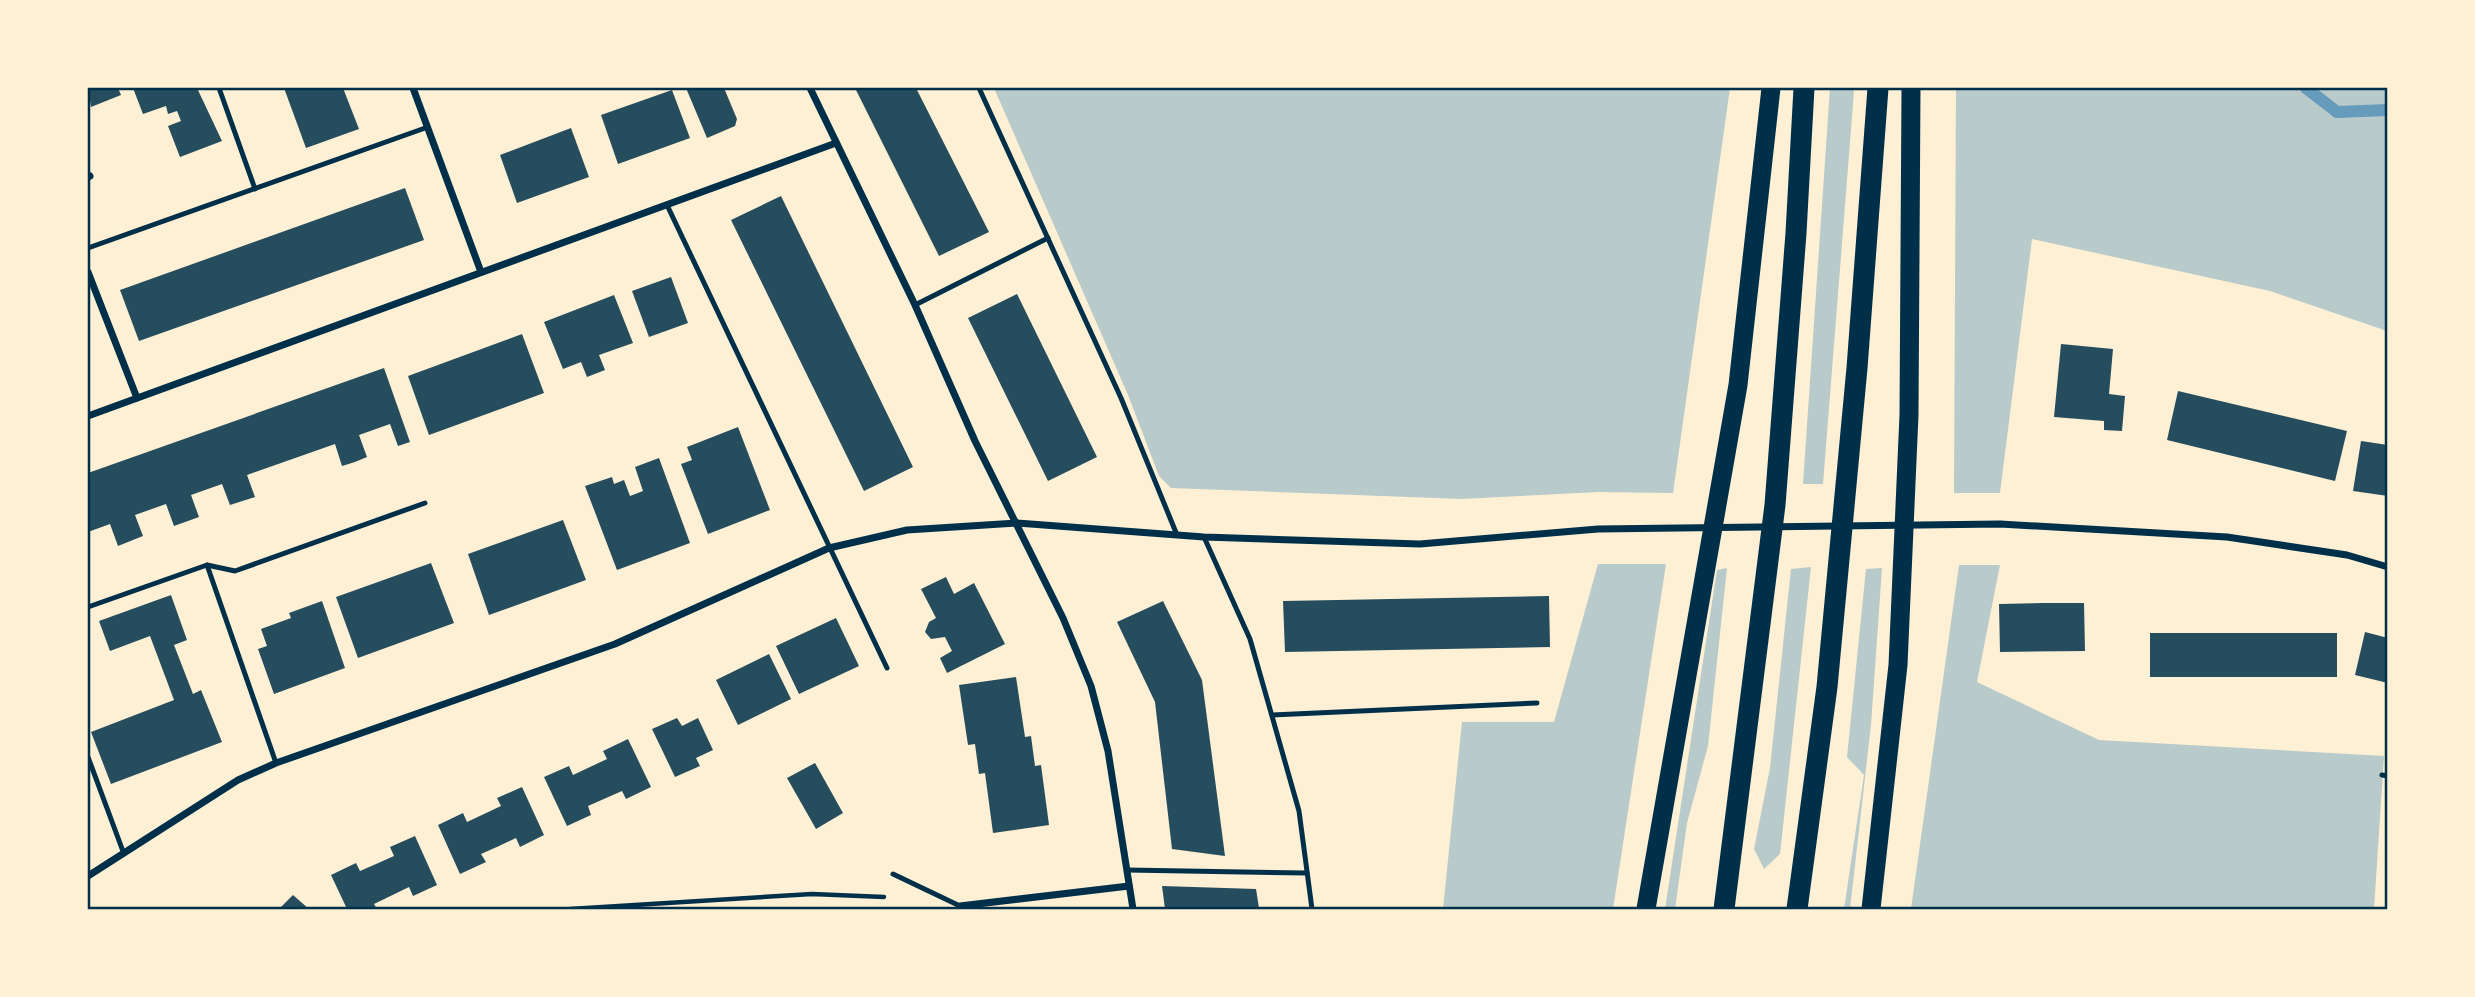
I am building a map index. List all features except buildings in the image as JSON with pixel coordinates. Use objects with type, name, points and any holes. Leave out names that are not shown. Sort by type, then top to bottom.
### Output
[{"type":"highway","points":[[1646,909],[1738,385],[1771,88]]},
{"type":"highway","points":[[1724,909],[1774,505],[1796,233],[1804,88]]},
{"type":"highway","points":[[1797,909],[1828,673],[1857,368],[1878,88]]},
{"type":"highway","points":[[1871,909],[1899,637],[1909,415],[1911,88]]},
{"type":"street","points":[[413,88],[481,272]]},
{"type":"street","points":[[810,88],[915,305],[975,441],[1017,523],[1091,686],[1108,751],[1133,909]]},
{"type":"street","points":[[88,416],[836,142]]},
{"type":"street","points":[[88,272],[137,398]]},
{"type":"street","points":[[88,876],[238,780],[276,763],[615,644],[829,548],[907,530],[1017,523],[1204,537],[1420,544],[1598,529],[2000,524],[2227,537],[2347,555],[2388,567]]},
{"type":"street","points":[[960,908],[1129,886]]},
{"type":"lane","points":[[219,88],[255,189]]},
{"type":"lane","points":[[979,88],[1121,398],[1177,535]]},
{"type":"lane","points":[[88,248],[428,127]]},
{"type":"lane","points":[[667,205],[887,667]]},
{"type":"lane","points":[[915,305],[1048,238]]},
{"type":"lane","points":[[88,607],[207,565],[235,571],[425,503]]},
{"type":"lane","points":[[1204,537],[1250,639],[1299,811],[1312,909]]},
{"type":"lane","points":[[207,565],[276,763]]},
{"type":"lane","points":[[1272,715],[1537,703]]},
{"type":"lane","points":[[88,757],[124,854]]},
{"type":"lane","points":[[1127,870],[1307,873]]},
{"type":"lane","points":[[893,874],[960,908]]},
{"type":"path","points":[[570,909],[812,894],[893,898]]},
{"type":"shaded area","points":[[994,88],[1730,88],[1673,493],[1598,492],[1461,499],[1171,488],[1159,476],[1128,395]]},
{"type":"shaded area","points":[[1830,88],[1854,88],[1853,104],[1823,484],[1803,484]]},
{"type":"shaded area","points":[[1956,88],[2387,88],[2387,331],[2270,291],[2032,239],[2000,493],[1954,493]]},
{"type":"shaded area","points":[[1598,564],[1666,564],[1613,909],[1443,909],[1462,722],[1554,722]]},
{"type":"shaded area","points":[[1959,565],[2000,565],[1977,682],[2099,740],[2384,756],[2374,909],[1911,909]]},
{"type":"shaded area","points":[[1811,567],[1780,854],[1764,869],[1754,849],[1770,768],[1791,569]]},
{"type":"shaded area","points":[[1727,568],[1708,746],[1687,823],[1675,909],[1665,909],[1717,570]]},
{"type":"shaded area","points":[[1882,568],[1871,725],[1850,909],[1844,909],[1864,775],[1847,757],[1866,569]]},
{"type":"waterway","points":[[2306,88],[2337,112],[2388,110]]}]
